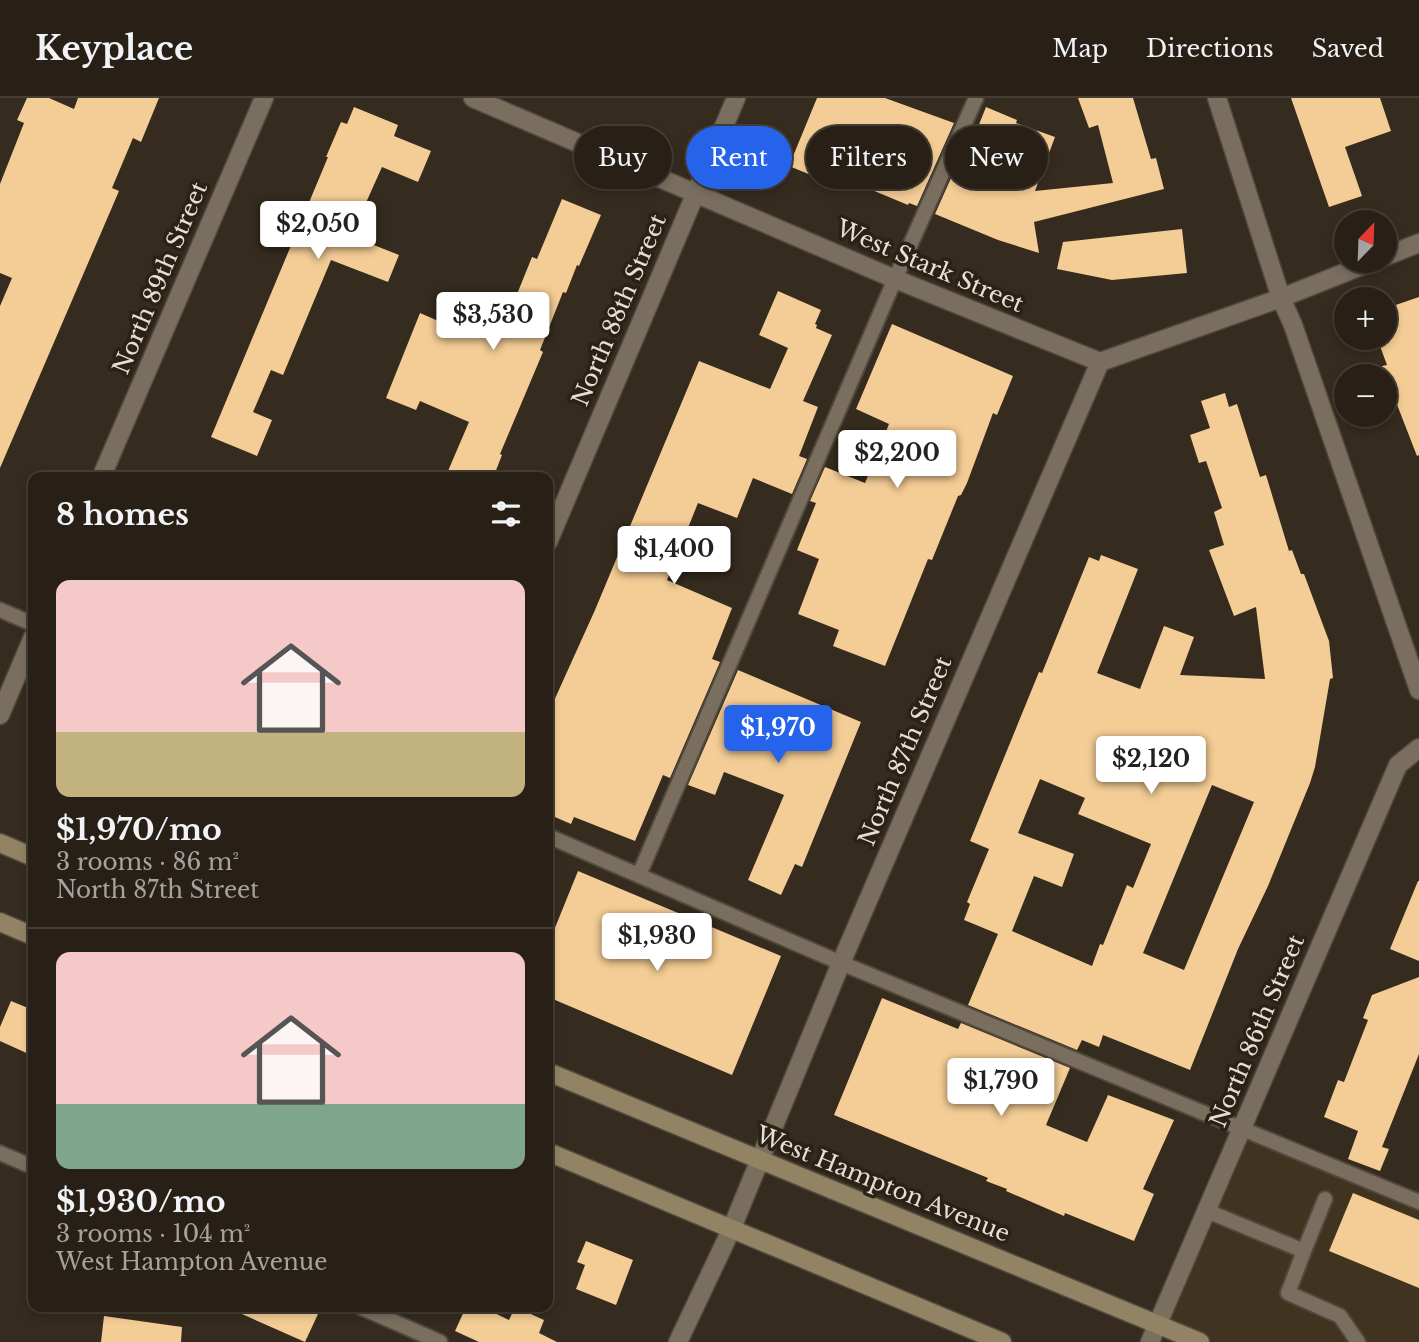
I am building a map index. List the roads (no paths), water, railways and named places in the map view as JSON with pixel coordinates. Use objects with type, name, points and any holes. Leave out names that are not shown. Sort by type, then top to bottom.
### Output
[{"type":"main road","points":[[0,843],[28,855]]},
{"type":"main road","points":[[0,922],[28,934]]},
{"type":"main road","name":"West Hampton Avenue","points":[[553,1074],[1200,1342]]},
{"type":"main road","points":[[553,1154],[1002,1342]]},
{"type":"street","name":"North 89th Street","points":[[104,472],[264,98]]},
{"type":"street","name":"West Stark Street","points":[[473,98],[498,103],[695,193],[895,279],[1100,362]]},
{"type":"street","name":"North 88th Street","points":[[553,530],[736,98]]},
{"type":"street","points":[[1217,98],[1281,298],[1293,324],[1419,690]]},
{"type":"street","points":[[1397,252],[1419,243]]},
{"type":"street","points":[[1100,362],[1344,273]]},
{"type":"street","name":"North 87th Street","points":[[678,1342],[730,1230],[841,963],[1100,362]]},
{"type":"street","points":[[0,715],[28,649]]},
{"type":"street","name":"North 86th Street","points":[[1150,1342],[1398,765],[1419,748]]},
{"type":"lane","points":[[639,875],[895,279],[976,98]]},
{"type":"lane","points":[[0,610],[28,622]]},
{"type":"lane","points":[[553,838],[841,963],[1419,1202]]},
{"type":"lane","points":[[0,1153],[28,1165]]},
{"type":"lane","points":[[1325,1199],[1288,1293],[1340,1315],[1358,1342]]},
{"type":"lane","points":[[1207,1210],[1304,1251]]},
{"type":"lane","points":[[371,1312],[440,1342]]}]
